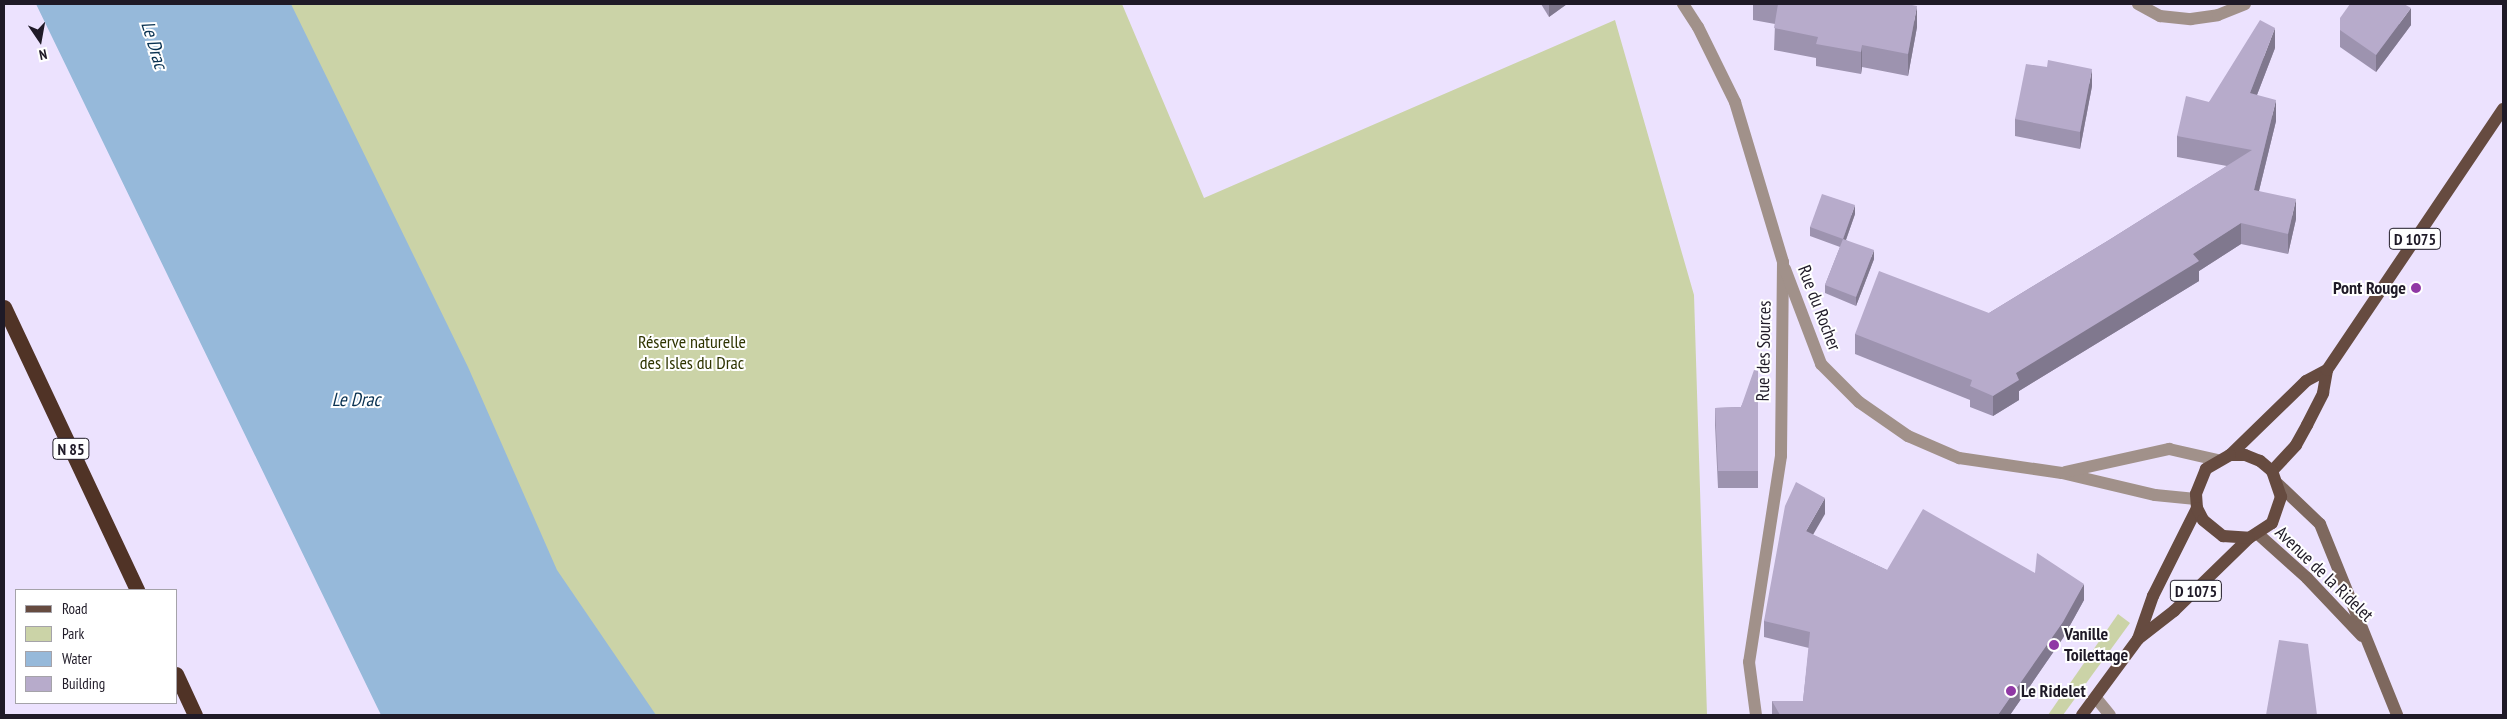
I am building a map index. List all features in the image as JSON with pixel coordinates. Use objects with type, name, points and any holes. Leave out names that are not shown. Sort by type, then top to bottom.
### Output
[{"type":"highway","name":"N 85","points":[[4,307],[137,589]]},
{"type":"highway","points":[[178,678],[195,715]]},
{"type":"main road","name":"D 1075","points":[[2272,471],[2296,445],[2308,425],[2323,393],[2327,370],[2503,109]]},
{"type":"main road","name":"D 1075","points":[[2230,455],[2306,381],[2327,370]]},
{"type":"main road","points":[[2230,455],[2245,455],[2260,461],[2272,471],[2278,484],[2278,510],[2272,523],[2253,536],[2223,536],[2203,520],[2197,504],[2199,481],[2217,460],[2230,455]]},
{"type":"main road","name":"Avenue de la Ridelet","points":[[2278,484],[2320,524],[2397,715]]},
{"type":"main road","name":"D 1075","points":[[2138,639],[2152,596],[2197,504]]},
{"type":"main road","name":"D 1075","points":[[2082,715],[2138,639],[2174,611],[2253,536]]},
{"type":"main road","name":"Avenue de la Ridelet","points":[[2253,536],[2307,578],[2366,639]]},
{"type":"street","name":"Rue des Sources","points":[[1683,4],[1698,27],[1735,102],[1783,262],[1781,456],[1749,662],[1756,715]]},
{"type":"street","points":[[2138,4],[2160,16],[2191,19],[2218,15],[2245,4]]},
{"type":"street","name":"Rue du Rocher","points":[[1783,262],[1821,364],[1859,402],[1908,436],[1959,458],[2062,473],[2197,504]]},
{"type":"street","name":"Rue du Rocher","points":[[2062,473],[2169,449],[2217,460]]},
{"type":"street","points":[[2096,698],[2110,715]]},
{"type":"green space","name":"Réserve naturelle des Isles du Drac","points":[[142,4],[1122,4],[1204,198],[1615,20],[1694,295],[1707,715],[474,715]]},
{"type":"green space","points":[[2118,614],[2130,623],[2063,715],[2048,715]]},
{"type":"water","name":"Le Drac","points":[[36,4],[291,4],[468,367],[557,570],[656,715],[381,715]]},
{"type":"building","points":[[1778,4],[1907,4],[1917,6],[1908,54],[1862,45],[1861,52],[1816,44],[1818,37],[1774,28]]},
{"type":"building","points":[[2350,4],[2404,4],[2411,8],[2376,55],[2340,30],[2340,18]]},
{"type":"building","points":[[2260,20],[2275,28],[2250,93],[2276,100],[2254,190],[2296,199],[2288,234],[2241,223],[2193,254],[2199,261],[2016,373],[2019,380],[1993,396],[1970,386],[1972,380],[1855,334],[1879,271],[1989,313],[2252,150],[2177,136],[2186,96],[2209,102]]},
{"type":"building","points":[[2048,60],[2092,69],[2080,132],[2015,119],[2026,64],[2047,67]]},
{"type":"building","points":[[1822,194],[1855,205],[1843,239],[1810,227]]},
{"type":"building","points":[[1843,239],[1874,250],[1856,297],[1825,285]]},
{"type":"building","points":[[1754,370],[1758,371],[1758,471],[1718,471],[1715,408],[1741,407]]},
{"type":"building","points":[[1796,482],[1825,498],[1806,531],[1887,570],[1923,509],[2035,573],[2037,553],[2084,584],[2063,622],[1998,715],[1780,715],[1772,701],[1803,701],[1810,632],[1764,621],[1785,506]]},
{"type":"building","points":[[2279,640],[2308,644],[2317,715],[2266,715]]},
{"type":"place","name":"Pont Rouge","points":[[2416,288]]},
{"type":"place","name":"Vanille Toilettage","points":[[2054,645]]},
{"type":"place","name":"Le Ridelet","points":[[2011,691]]}]
